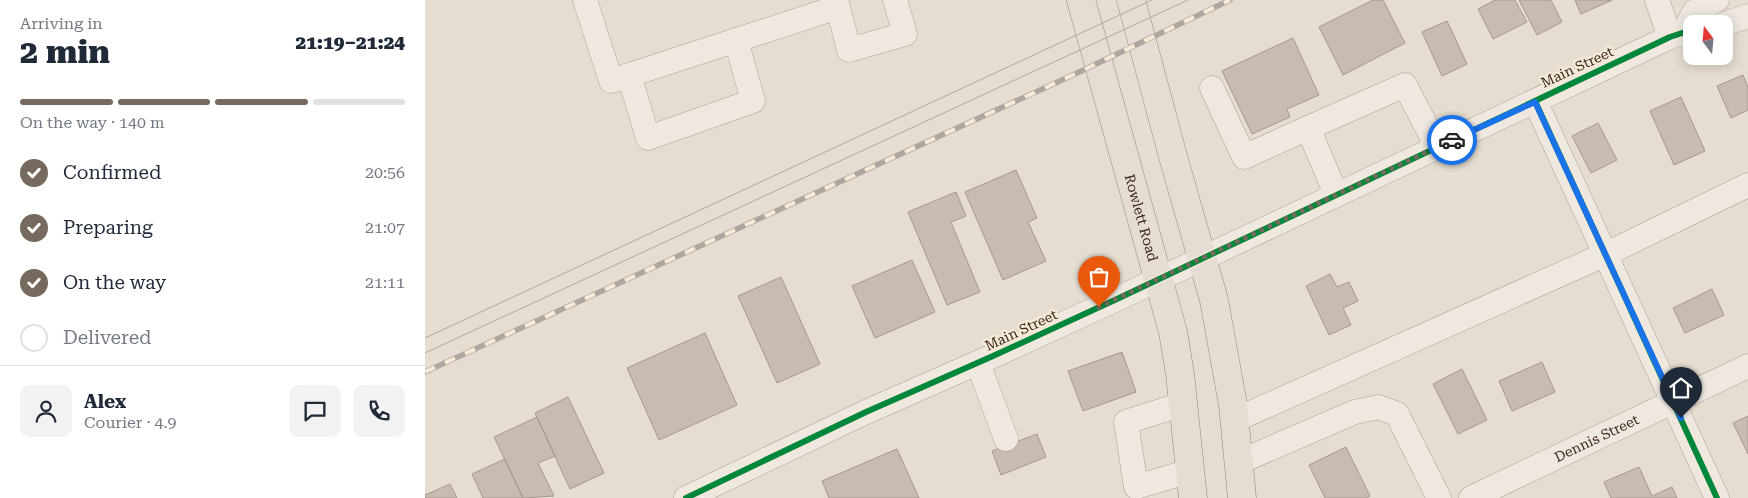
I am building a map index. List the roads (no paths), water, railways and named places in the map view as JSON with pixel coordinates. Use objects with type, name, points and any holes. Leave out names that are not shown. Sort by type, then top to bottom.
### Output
[{"type":"main road","name":"Rowlett Road","points":[[1081,0],[1173,332],[1193,498]]},
{"type":"main road","points":[[1131,0],[1174,160],[1204,257],[1221,330],[1235,420],[1242,498]]},
{"type":"street","points":[[585,0],[611,81],[736,40],[837,4],[849,50],[905,34],[895,0]]},
{"type":"street","points":[[1657,0],[1682,32],[1694,12],[1717,0]]},
{"type":"street","points":[[1733,21],[1748,16]]},
{"type":"street","name":"Main Street","points":[[686,498],[866,412],[1158,280],[1336,194],[1682,32]]},
{"type":"street","points":[[629,75],[648,138],[753,101],[736,40]]},
{"type":"street","points":[[1212,88],[1244,156],[1405,85],[1437,147]]},
{"type":"street","points":[[1535,102],[1717,498]]},
{"type":"street","points":[[1307,128],[1336,194]]},
{"type":"street","points":[[1235,420],[1606,254],[1748,185]]},
{"type":"street","points":[[978,363],[1006,439]]},
{"type":"street","name":"Dennis Street","points":[[1471,498],[1748,366]]},
{"type":"street","points":[[1183,404],[1126,422],[1136,487],[1190,471]]},
{"type":"street","points":[[1239,462],[1355,412],[1378,407],[1397,414],[1439,498]]},
{"type":"tram line","points":[[425,338],[1152,0]]},
{"type":"tram line","points":[[425,353],[1188,0]]},
{"type":"railway","points":[[425,372],[1075,74],[1230,0]]}]
